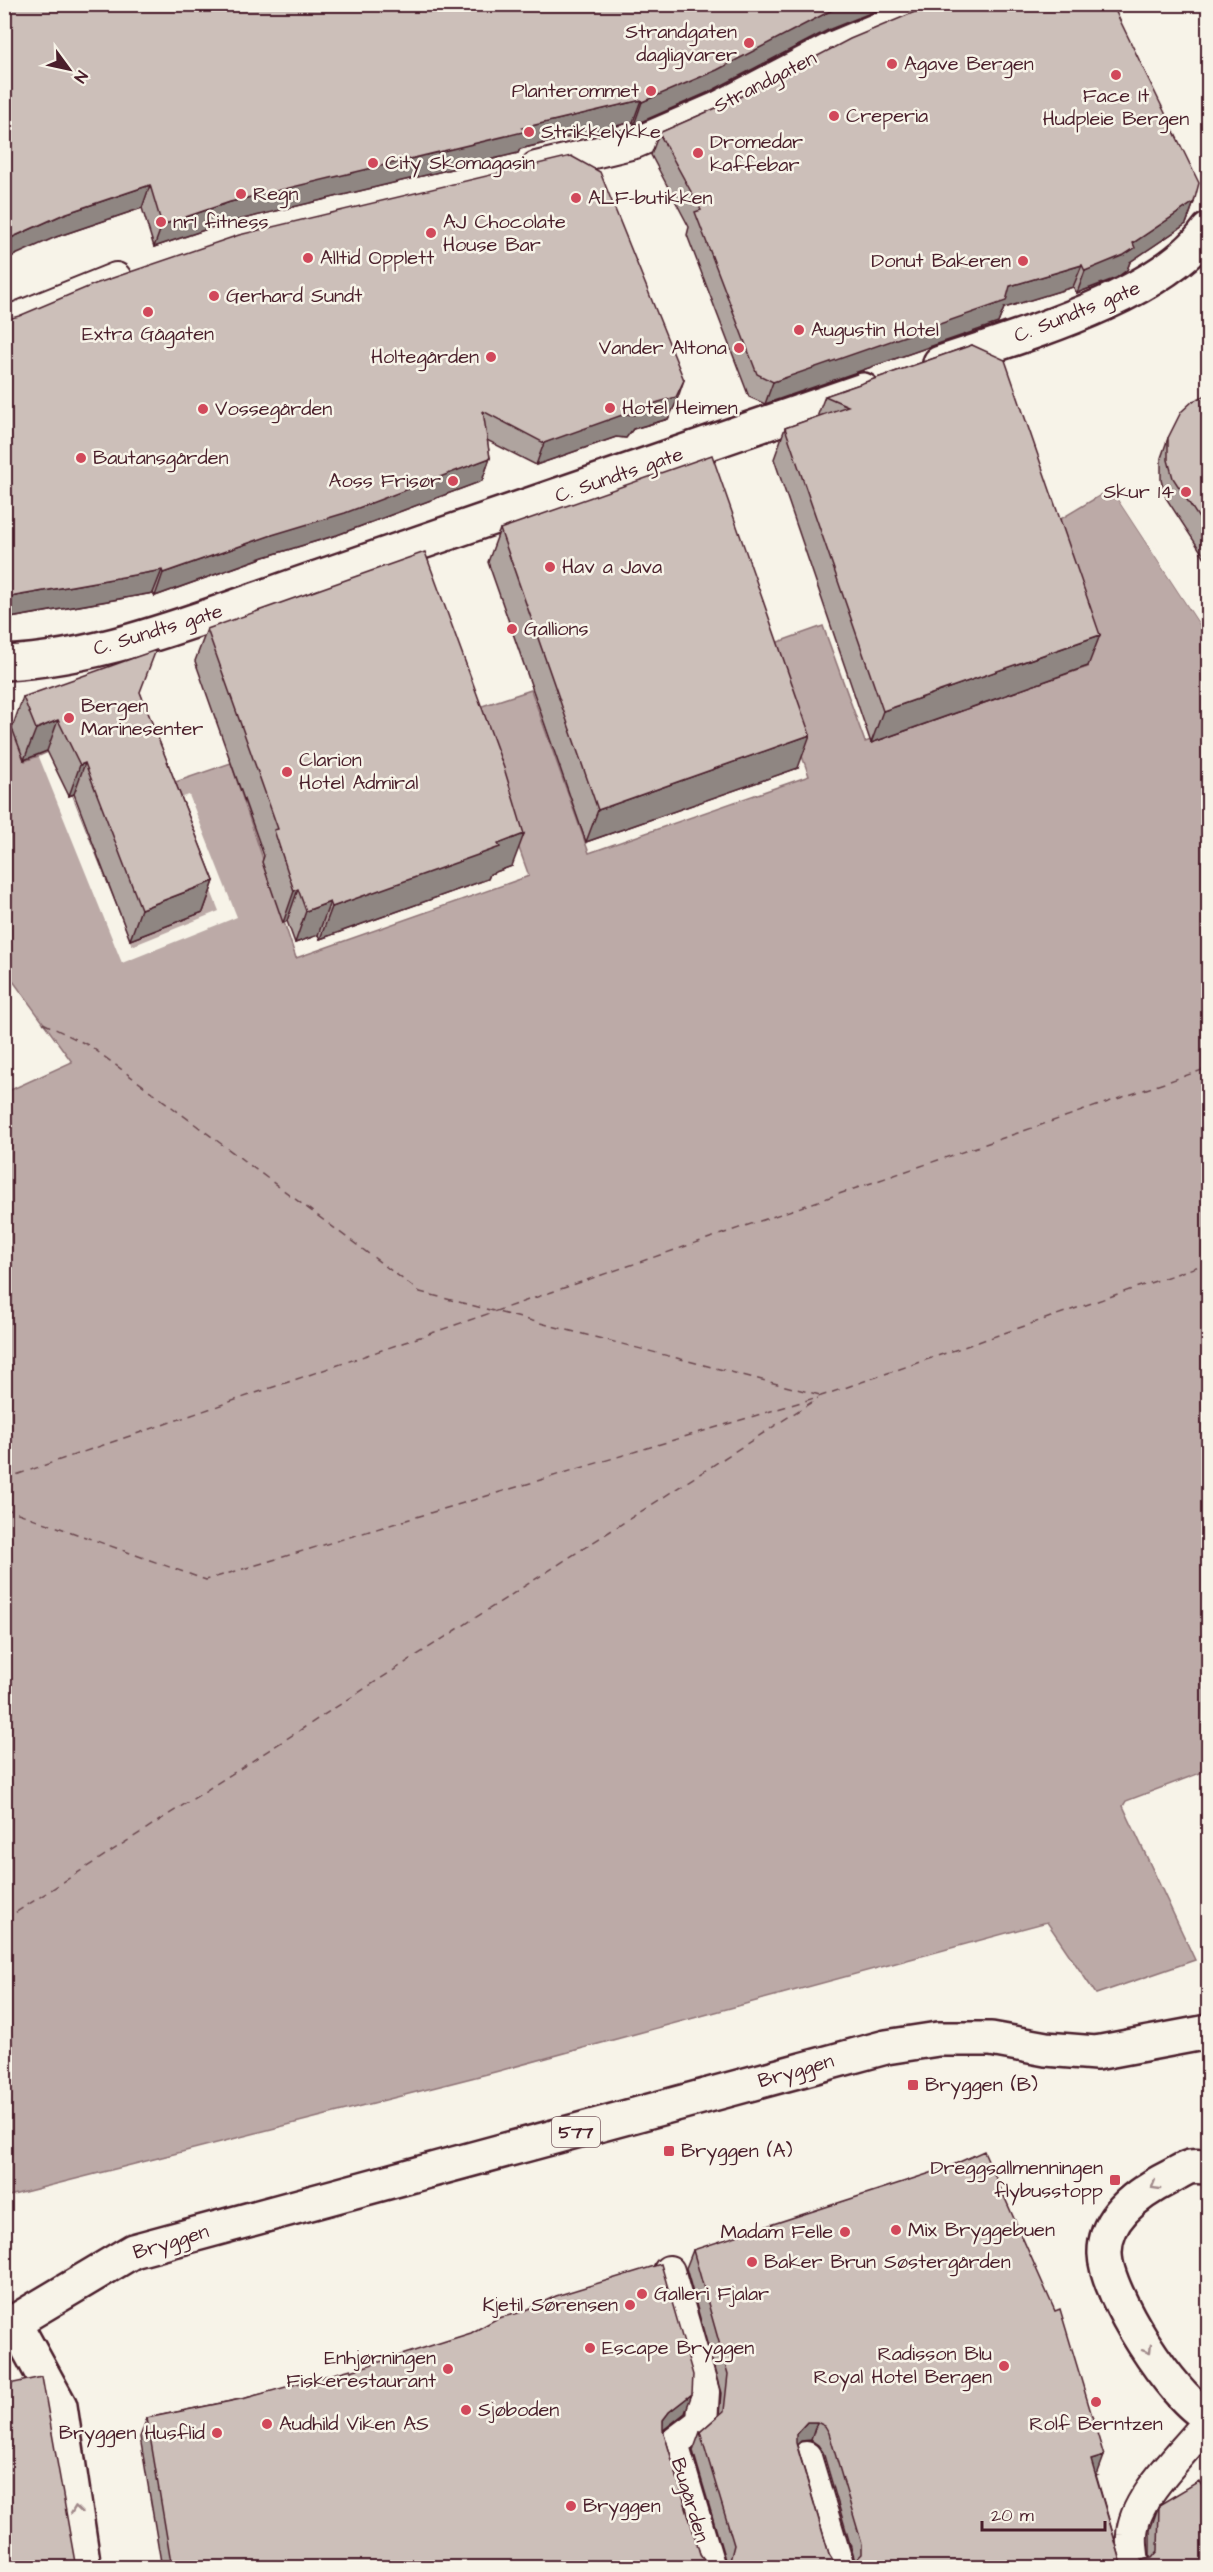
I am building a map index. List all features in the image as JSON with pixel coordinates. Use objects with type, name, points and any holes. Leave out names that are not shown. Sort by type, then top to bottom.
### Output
[{"type":"main road","name":"C. Sundts gate","points":[[4,663],[56,658],[123,642],[430,540],[1027,333],[1141,288],[1181,259],[1209,230]]},
{"type":"main road","name":"Bryggen","points":[[9,2325],[134,2251],[868,2052],[938,2039],[991,2039],[1046,2049],[1096,2053],[1209,2032]]},
{"type":"main road","points":[[1209,2167],[1190,2167],[1152,2186],[1127,2205],[1111,2225],[1105,2253],[1112,2286],[1148,2352],[1196,2410],[1209,2416]]},
{"type":"main road","points":[[9,2325],[60,2406],[84,2568]]},
{"type":"street","name":"Strandgaten","points":[[514,172],[635,143],[841,55],[936,4]]},
{"type":"street","points":[[4,322],[76,292],[141,270]]},
{"type":"street","name":"Bugården","points":[[669,2271],[704,2392],[702,2422],[673,2444],[710,2568]]},
{"type":"street","points":[[1134,2568],[1131,2533],[1148,2491],[1178,2460],[1209,2421]]},
{"type":"street","points":[[806,2457],[839,2568]]},
{"type":"shaded area","points":[[1111,489],[1208,637],[1208,1770],[1126,1801],[1123,1806],[1195,1960],[1096,1994],[1047,1922],[495,2072],[5,2197],[4,1093],[72,1062],[5,970],[5,715],[7,714],[25,761],[54,750],[130,939],[155,789],[231,763],[296,958],[529,876],[470,710],[531,690],[589,853],[809,776],[764,647],[823,626],[865,742],[1088,667],[1042,530]]},
{"type":"pier","points":[[1114,487],[1208,631],[1208,637],[1111,489]]},
{"type":"pier","points":[[54,750],[132,946],[219,911],[175,800],[189,795],[237,917],[122,963],[39,757]]},
{"type":"building","points":[[4,4],[844,4],[717,70],[642,102],[641,100],[522,128],[527,131],[230,202],[162,225],[150,185],[64,214],[4,241]]},
{"type":"building","points":[[934,4],[1112,4],[1199,183],[1194,202],[1133,243],[1135,248],[1124,255],[1085,271],[1082,265],[1010,286],[1006,301],[773,382],[757,374],[695,212],[701,210],[659,133],[732,101],[850,39]]},
{"type":"building","points":[[571,156],[600,172],[684,380],[676,397],[642,407],[634,415],[625,414],[544,443],[483,411],[490,458],[345,513],[272,535],[163,573],[162,570],[4,598],[4,320],[95,284],[239,235]]},
{"type":"building","points":[[972,345],[1005,360],[1100,635],[883,711],[785,428],[848,406],[825,396]]},
{"type":"building","name":"Skur 14","points":[[1209,394],[1209,534],[1173,478],[1168,460],[1168,438],[1181,412],[1193,401]]},
{"type":"building","points":[[712,455],[810,735],[598,810],[500,529]]},
{"type":"building","name":"Clarion Hotel Admiral","points":[[425,552],[504,768],[524,834],[498,844],[500,847],[332,907],[330,902],[306,911],[298,889],[294,891],[274,830],[278,829],[207,629]]},
{"type":"building","points":[[156,650],[140,692],[214,881],[141,909],[85,763],[80,765],[58,720],[36,729],[23,697]]},
{"type":"building","points":[[984,2151],[1055,2311],[1060,2309],[1104,2456],[1091,2460],[1123,2568],[172,2568],[147,2418],[246,2398],[351,2369],[351,2371],[471,2333],[498,2318],[519,2313],[556,2296],[661,2264],[693,2375],[692,2394],[669,2412],[663,2420],[663,2430],[700,2554],[712,2566],[730,2561],[734,2545],[700,2432],[724,2411],[728,2374],[693,2250],[946,2168]],"holes":[[[807,2422],[817,2422],[825,2426],[829,2433],[862,2544],[862,2554],[851,2565],[842,2566],[834,2562],[829,2554],[796,2443],[796,2434]]]},
{"type":"building","points":[[42,2377],[76,2568],[4,2568],[4,2385]]},
{"type":"building","points":[[1199,2481],[1205,2491],[1209,2489],[1209,2568],[1147,2568],[1142,2560],[1152,2558],[1158,2551],[1159,2505]]},
{"type":"ferry route","points":[[43,1023],[90,1046],[420,1292],[820,1395]]},
{"type":"ferry route","points":[[4,1479],[1208,1068]]},
{"type":"ferry route","points":[[4,1508],[206,1580],[821,1396],[1208,1263]]},
{"type":"ferry route","points":[[4,1920],[818,1398]]},
{"type":"place","name":"Strandgaten dagligvarer","points":[[749,43]]},
{"type":"place","name":"Agave Bergen","points":[[892,64]]},
{"type":"place","name":"Face It Hudpleie Bergen","points":[[1116,75]]},
{"type":"place","name":"Planterommet","points":[[651,91]]},
{"type":"place","name":"Creperia","points":[[834,116]]},
{"type":"place","name":"Strikkelykke","points":[[529,132]]},
{"type":"place","name":"Dromedar kaffebar","points":[[698,153]]},
{"type":"place","name":"City Skomagasin","points":[[373,163]]},
{"type":"place","name":"Regn","points":[[241,194]]},
{"type":"place","name":"ALF-butikken","points":[[576,198]]},
{"type":"place","name":"nr1 fitness","points":[[161,222]]},
{"type":"place","name":"AJ Chocolate House Bar","points":[[431,233]]},
{"type":"place","name":"Alltid Opplett","points":[[308,258]]},
{"type":"place","name":"Donut Bakeren","points":[[1023,261]]},
{"type":"place","name":"Gerhard Sundt","points":[[214,296]]},
{"type":"place","name":"Extra Gågaten","points":[[148,312]]},
{"type":"place","name":"Augustin Hotel","points":[[799,330]]},
{"type":"place","name":"Vander Altona","points":[[739,348]]},
{"type":"place","name":"Holtegården","points":[[491,357]]},
{"type":"place","name":"Hotel Heimen","points":[[610,408]]},
{"type":"place","name":"Vossegården","points":[[203,409]]},
{"type":"place","name":"Bautansgården","points":[[81,458]]},
{"type":"place","name":"Aoss Frisør","points":[[453,481]]},
{"type":"place","name":"Skur 14","points":[[1186,492]]},
{"type":"place","name":"Hav a Java","points":[[550,567]]},
{"type":"place","name":"Gallions","points":[[512,629]]},
{"type":"place","name":"Bergen Marinesenter","points":[[69,718]]},
{"type":"place","name":"Clarion Hotel Admiral","points":[[287,772]]},
{"type":"place","name":"Bryggen (B)","points":[[913,2085]]},
{"type":"place","name":"Bryggen (A)","points":[[669,2151]]},
{"type":"place","name":"Dreggsallmenningen flybusstopp","points":[[1115,2180]]},
{"type":"place","name":"Mix Bryggebuen","points":[[896,2230]]},
{"type":"place","name":"Madam Felle","points":[[845,2232]]},
{"type":"place","name":"Baker Brun Søstergården","points":[[752,2262]]},
{"type":"place","name":"Galleri Fjalar","points":[[642,2294]]},
{"type":"place","name":"Kjetil Sørensen","points":[[630,2305]]},
{"type":"place","name":"Escape Bryggen","points":[[590,2348]]},
{"type":"place","name":"Radisson Blu Royal Hotel Bergen","points":[[1004,2366]]},
{"type":"place","name":"Enhjørningen Fiskerestaurant","points":[[448,2369]]},
{"type":"place","name":"Rolf Berntzen","points":[[1096,2402]]},
{"type":"place","name":"Sjøboden","points":[[466,2410]]},
{"type":"place","name":"Audhild Viken AS","points":[[267,2424]]},
{"type":"place","name":"Bryggen Husflid","points":[[217,2433]]},
{"type":"place","name":"Bryggen","points":[[571,2506]]}]
